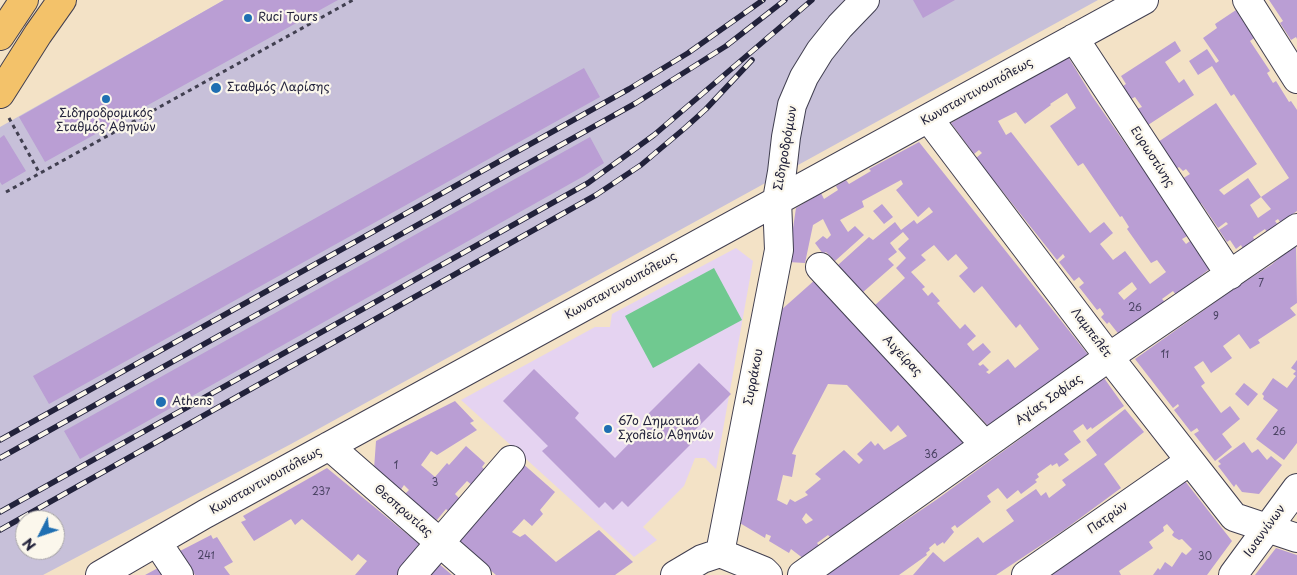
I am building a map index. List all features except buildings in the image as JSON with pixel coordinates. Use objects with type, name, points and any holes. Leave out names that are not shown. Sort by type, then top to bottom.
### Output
[{"type":"main road","points":[[0,36],[24,0]]},
{"type":"main road","points":[[3,93],[38,34],[62,0]]},
{"type":"street","name":"Σιδηροδρόμων","points":[[777,200],[792,105],[804,77],[820,51],[840,26],[865,0]]},
{"type":"street","name":"Κωνσταντινουπόλεως","points":[[100,575],[329,446],[1144,0]]},
{"type":"street","points":[[1247,0],[1297,79]]},
{"type":"street","name":"Ευρωστίνης","points":[[1074,38],[1230,275]]},
{"type":"street","name":"Λαμπελέτ","points":[[929,119],[1109,358],[1234,517],[1297,538]]},
{"type":"street","name":"Συρράκου","points":[[720,553],[779,250],[777,200]]},
{"type":"street","name":"Αγίας Σοφίας","points":[[802,575],[1297,228]]},
{"type":"street","name":"Αιγείρας","points":[[820,268],[985,445]]},
{"type":"street","name":"Θεσπρωτίας","points":[[329,446],[477,575]]},
{"type":"street","points":[[412,575],[511,460]]},
{"type":"street","name":"Πατρών","points":[[1026,575],[1190,462]]},
{"type":"street","name":"Ιωαννίνων","points":[[1233,575],[1297,488]]},
{"type":"street","points":[[157,542],[179,575]]},
{"type":"street","points":[[675,575],[702,559],[720,553],[764,571],[768,575]]},
{"type":"path","points":[[6,192],[353,0]]},
{"type":"path","points":[[3,93],[40,174]]},
{"type":"shaded area","points":[[224,0],[1098,0],[291,444],[43,575],[0,575],[0,127]]},
{"type":"shaded area","name":"67ο Δημοτικό Σχολείο Αθηνών","points":[[736,248],[753,261],[716,469],[705,458],[695,458],[684,486],[643,527],[657,540],[634,557],[461,400],[595,327],[610,327],[612,314]]},
{"type":"green space","points":[[714,268],[742,320],[653,368],[625,316]]},
{"type":"railway","points":[[0,440],[629,89],[688,53],[763,0]]},
{"type":"railway","points":[[0,458],[636,103],[726,46],[785,0]]},
{"type":"railway","points":[[0,512],[588,183],[654,135],[812,0]]},
{"type":"railway","points":[[0,530],[596,195],[641,165],[685,128],[706,109],[752,60]]},
{"type":"place","name":"Ruci Tours","points":[[248,18]]},
{"type":"place","name":"Σταθμός Λαρίσης","points":[[216,88]]},
{"type":"place","name":"Σιδηροδρομικός Σταθμός Αθηνών","points":[[106,99]]},
{"type":"place","name":"Athens","points":[[161,402]]},
{"type":"place","name":"67ο Δημοτικό Σχολείο Αθηνών","points":[[608,429]]}]
